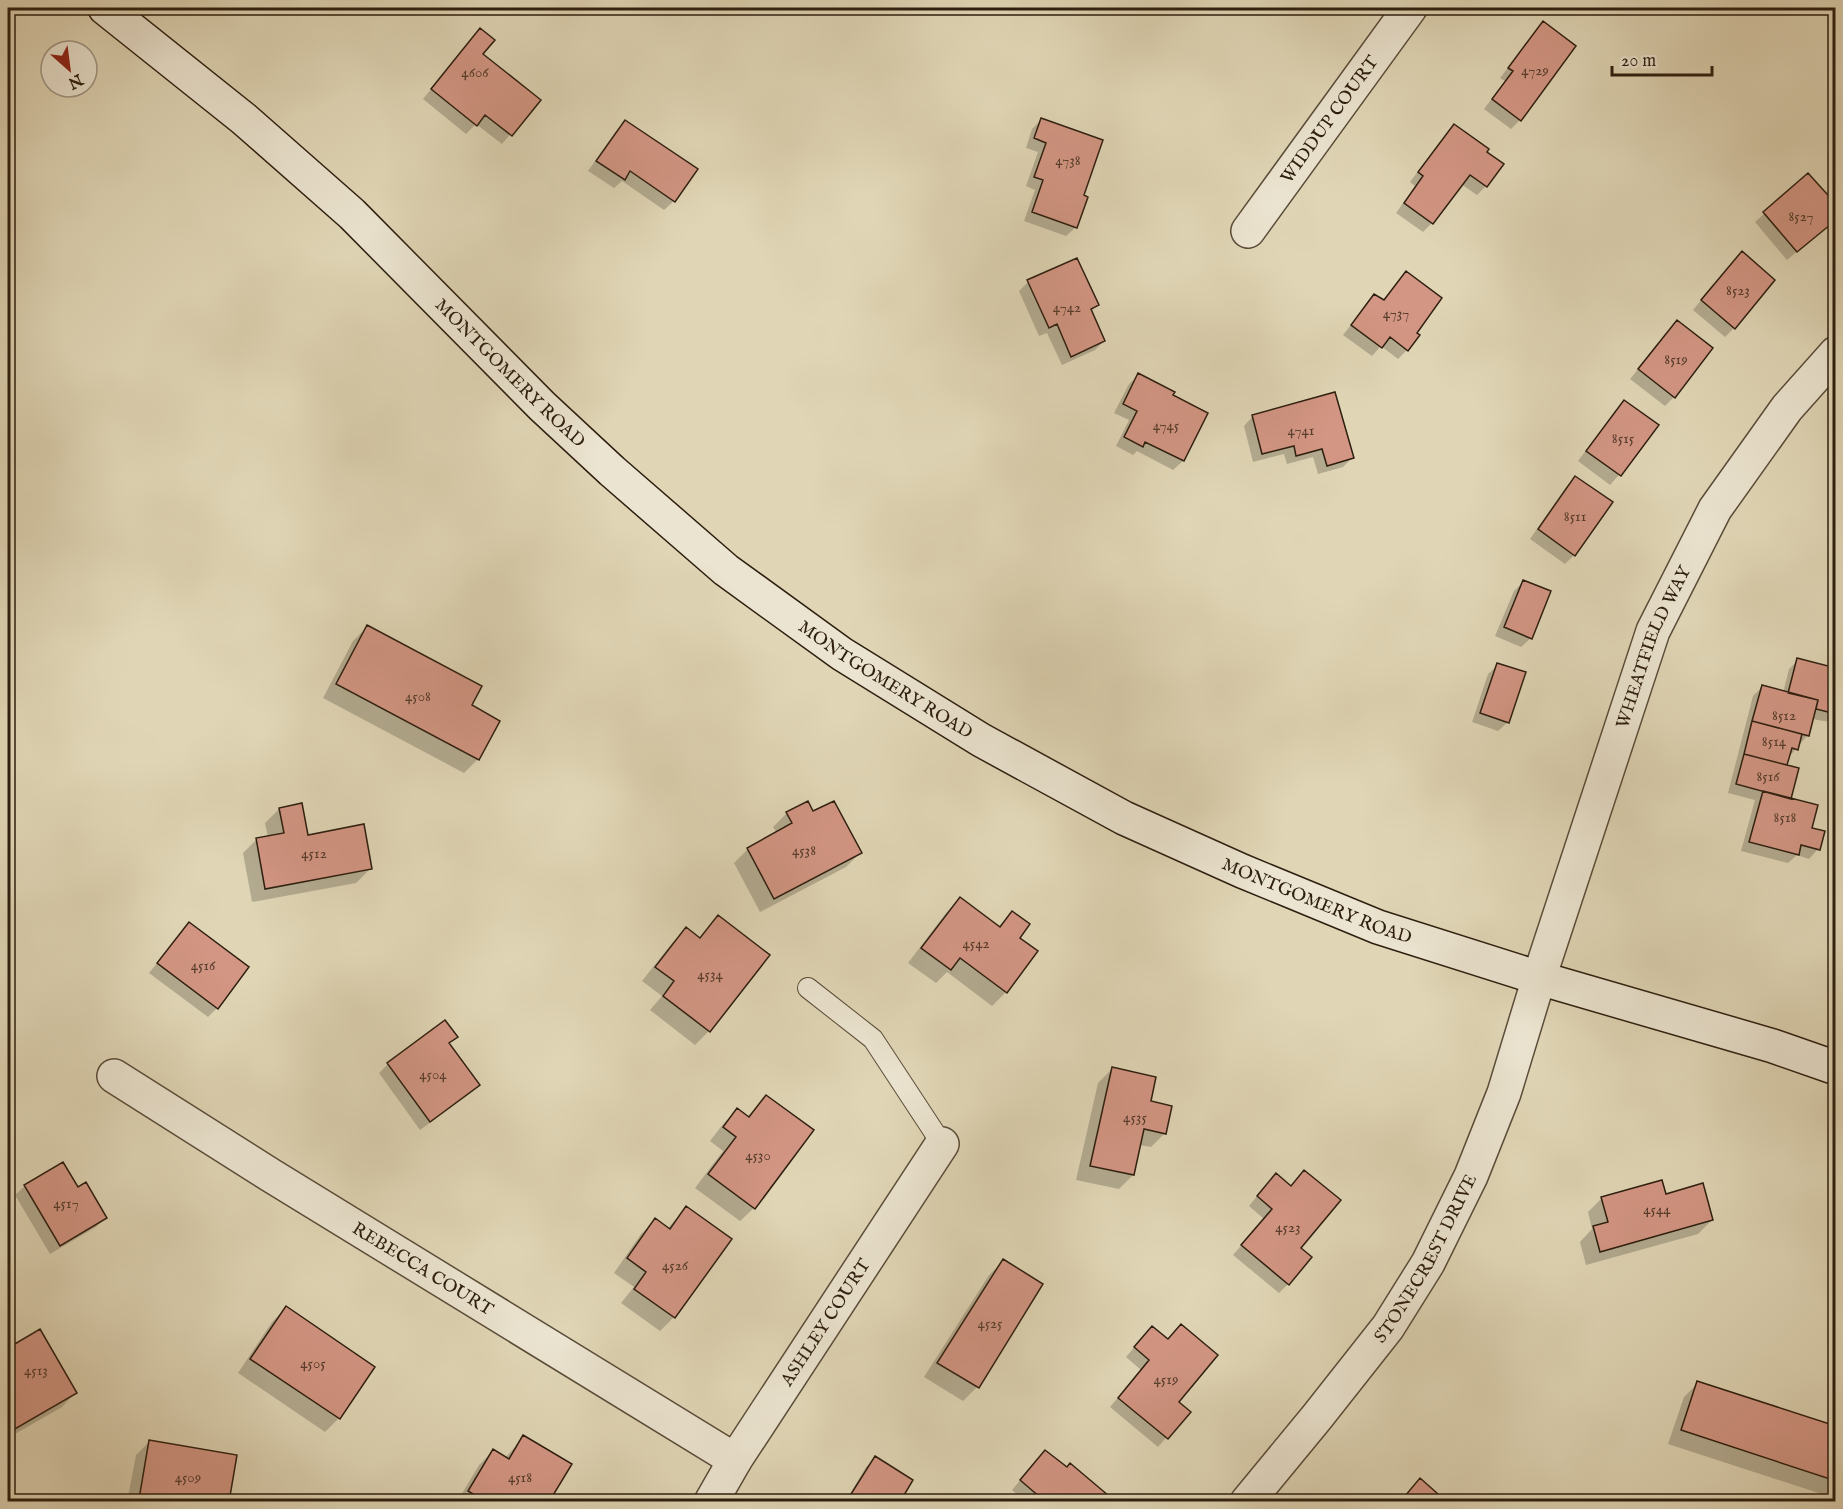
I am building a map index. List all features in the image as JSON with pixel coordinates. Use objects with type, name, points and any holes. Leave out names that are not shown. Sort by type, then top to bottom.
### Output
[{"type":"street","name":"MONTGOMERY ROAD","points":[[105,8],[244,119],[352,214],[542,406],[621,479],[726,570],[842,654],[981,740],[1124,818],[1242,871],[1378,927],[1539,978],[1773,1046],[1836,1068]]},
{"type":"street","name":"WIDDUP COURT","points":[[1248,231],[1410,8]]},
{"type":"street","name":"WHEATFIELD WAY","points":[[1539,978],[1653,631],[1715,509],[1787,408],[1836,353]]},
{"type":"street","name":"STONECREST DRIVE","points":[[1246,1502],[1388,1327],[1428,1263],[1471,1176],[1500,1103],[1539,978]]},
{"type":"street","name":"REBECCA COURT","points":[[114,1076],[264,1171],[735,1460]]},
{"type":"street","name":"ASHLEY COURT","points":[[711,1502],[735,1460],[942,1144]]},
{"type":"lane","points":[[808,988],[873,1039],[942,1144]]},
{"type":"building","points":[[1543,21],[1576,46],[1521,121],[1492,99],[1513,71],[1508,68]]},
{"type":"building","points":[[480,28],[495,40],[483,54],[541,100],[512,136],[485,115],[477,126],[431,89]]},
{"type":"building","points":[[1041,118],[1103,140],[1084,195],[1088,197],[1077,228],[1032,212],[1043,180],[1034,177],[1046,143],[1034,138]]},
{"type":"building","points":[[625,120],[698,169],[675,202],[630,171],[625,180],[596,161]]},
{"type":"building","points":[[1454,124],[1489,149],[1487,152],[1504,164],[1487,187],[1470,175],[1433,224],[1404,203],[1423,176],[1418,172]]},
{"type":"building","points":[[1808,173],[1836,204],[1836,220],[1797,252],[1763,212]]},
{"type":"building","points":[[1742,251],[1775,280],[1735,329],[1701,300]]},
{"type":"building","points":[[1077,258],[1099,305],[1091,309],[1105,341],[1071,357],[1057,324],[1049,328],[1027,280]]},
{"type":"building","points":[[1406,271],[1442,298],[1417,333],[1420,335],[1408,351],[1390,337],[1382,348],[1351,325],[1374,294],[1384,300]]},
{"type":"building","points":[[1677,320],[1713,348],[1675,398],[1638,369]]},
{"type":"building","points":[[1138,373],[1175,392],[1173,395],[1208,413],[1184,461],[1145,442],[1143,447],[1124,437],[1137,411],[1123,404]]},
{"type":"building","points":[[1335,392],[1354,458],[1327,466],[1322,449],[1296,456],[1294,446],[1262,454],[1252,415]]},
{"type":"building","points":[[1624,400],[1659,425],[1621,476],[1586,451]]},
{"type":"building","points":[[1575,476],[1613,502],[1575,556],[1538,529]]},
{"type":"building","points":[[1523,580],[1551,591],[1532,639],[1504,627]]},
{"type":"building","points":[[367,625],[482,686],[472,705],[500,721],[479,760],[336,684]]},
{"type":"building","points":[[1797,658],[1836,668],[1836,714],[1816,709],[1818,700],[1788,693]]},
{"type":"building","points":[[1497,663],[1526,672],[1509,723],[1480,713]]},
{"type":"building","points":[[1762,685],[1818,700],[1809,736],[1752,721]]},
{"type":"building","points":[[1752,721],[1802,734],[1798,750],[1792,748],[1787,765],[1744,754]]},
{"type":"building","points":[[1744,754],[1799,768],[1791,799],[1736,784]]},
{"type":"building","points":[[1763,791],[1818,805],[1812,828],[1825,831],[1820,850],[1801,845],[1799,855],[1749,842]]},
{"type":"building","points":[[808,801],[813,811],[834,801],[862,853],[774,899],[747,848],[792,823],[786,812]]},
{"type":"building","points":[[302,803],[308,835],[364,824],[372,869],[265,889],[256,838],[284,833],[279,808]]},
{"type":"building","points":[[960,897],[1000,927],[1012,911],[1030,924],[1020,938],[1038,951],[1007,993],[960,958],[951,970],[921,948]]},
{"type":"building","points":[[718,915],[770,955],[710,1032],[663,996],[674,981],[655,967],[686,927],[700,938]]},
{"type":"building","points":[[189,922],[249,967],[218,1009],[157,963]]},
{"type":"building","points":[[445,1020],[458,1037],[449,1043],[480,1085],[430,1122],[387,1063]]},
{"type":"building","points":[[1112,1067],[1156,1077],[1151,1101],[1172,1106],[1166,1134],[1144,1129],[1134,1175],[1090,1166]]},
{"type":"building","points":[[766,1095],[814,1130],[755,1209],[708,1174],[736,1137],[723,1127],[737,1108],[749,1117]]},
{"type":"building","points":[[63,1162],[78,1187],[86,1182],[107,1218],[60,1246],[24,1185]]},
{"type":"building","points":[[1304,1170],[1341,1200],[1301,1248],[1312,1257],[1289,1285],[1241,1245],[1272,1209],[1257,1196],[1276,1173],[1291,1186]]},
{"type":"building","points":[[1662,1180],[1666,1194],[1703,1183],[1713,1220],[1600,1252],[1593,1226],[1608,1222],[1601,1197]]},
{"type":"building","points":[[686,1206],[732,1239],[675,1318],[634,1289],[646,1272],[627,1258],[655,1218],[670,1229]]},
{"type":"building","points":[[1003,1259],[1043,1284],[979,1388],[937,1363]]},
{"type":"building","points":[[286,1306],[375,1367],[340,1419],[250,1359]]},
{"type":"building","points":[[1181,1324],[1218,1355],[1179,1402],[1191,1412],[1168,1439],[1118,1398],[1149,1360],[1134,1347],[1152,1326],[1168,1339]]},
{"type":"building","points":[[40,1329],[77,1393],[8,1433],[8,1348]]},
{"type":"building","points":[[1697,1381],[1836,1426],[1836,1481],[1681,1430]]},
{"type":"building","points":[[523,1435],[572,1464],[549,1502],[486,1502],[468,1491],[493,1449],[509,1459]]},
{"type":"building","points":[[149,1440],[237,1455],[229,1502],[154,1502],[139,1499]]},
{"type":"building","points":[[1045,1450],[1067,1467],[1070,1463],[1109,1496],[1104,1502],[1038,1502],[1041,1498],[1020,1480]]},
{"type":"building","points":[[875,1456],[913,1480],[900,1502],[846,1502]]},
{"type":"building","points":[[1420,1478],[1447,1502],[1400,1502]]}]
